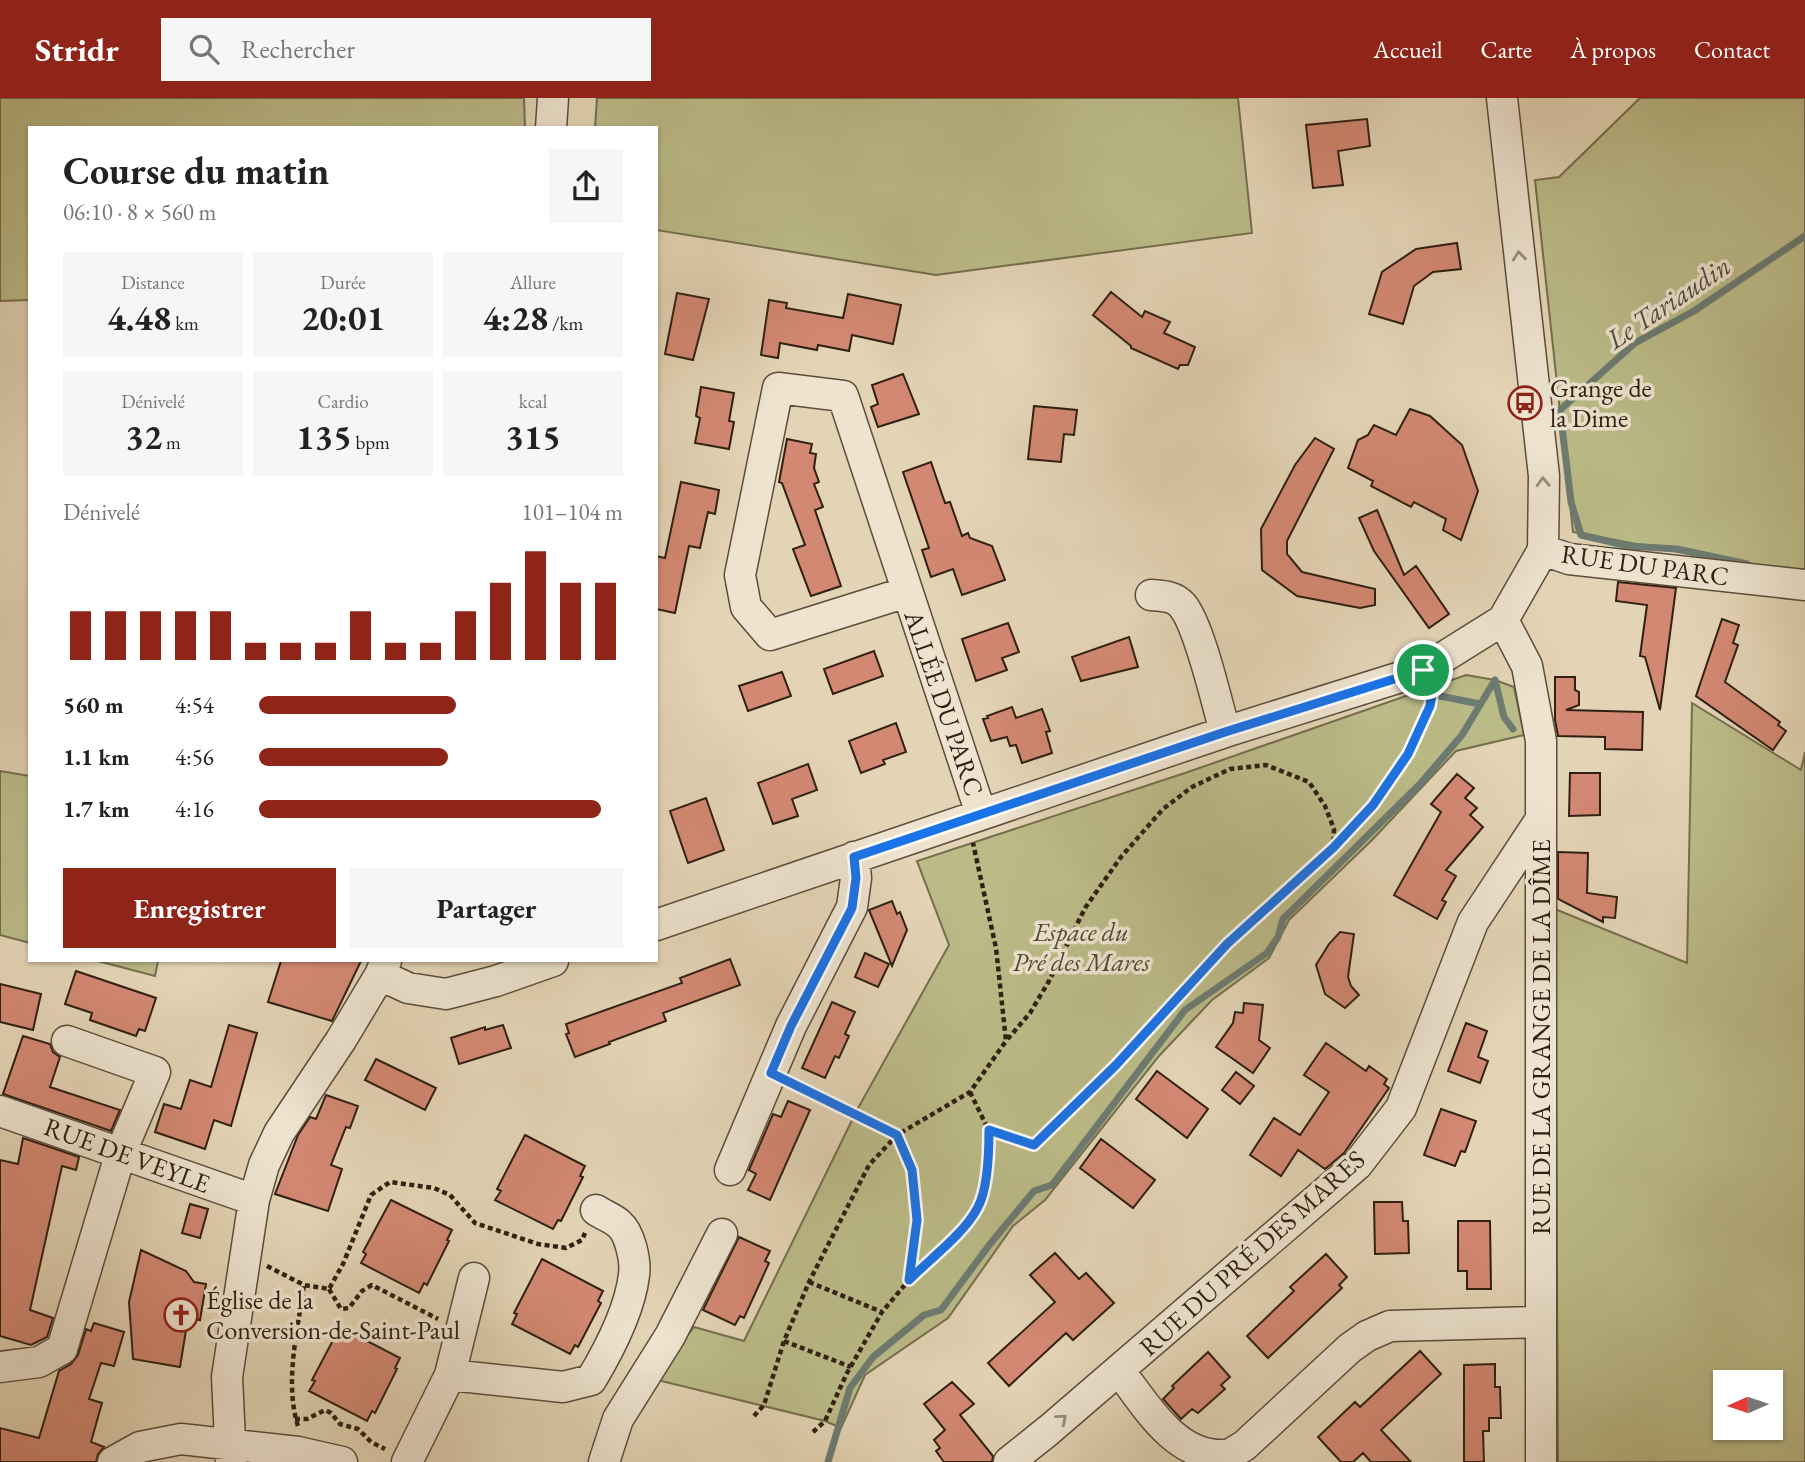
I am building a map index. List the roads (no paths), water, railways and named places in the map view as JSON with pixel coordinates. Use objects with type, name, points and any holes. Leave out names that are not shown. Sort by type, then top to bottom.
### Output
[{"type":"street","points":[[551,126],[553,98]]},
{"type":"street","points":[[1502,98],[1544,476],[1544,550]]},
{"type":"street","name":"ALLÉE DU PARC","points":[[907,592],[770,635],[746,607],[740,575],[778,388],[843,396],[907,592],[974,816]]},
{"type":"street","name":"RUE DU PARC","points":[[658,924],[1225,732],[1423,670],[1503,620],[1544,550],[1569,559],[1805,585]]},
{"type":"street","points":[[1152,595],[1171,597],[1182,604],[1193,625],[1225,732]]},
{"type":"street","name":"RUE DE LA GRANGE DE LA DÎME","points":[[1503,620],[1527,666],[1541,741],[1541,1462]]},
{"type":"street","name":"RUE DU PRÉ DES MARES","points":[[1009,1462],[1357,1165],[1401,1108],[1473,922],[1541,820]]},
{"type":"street","points":[[730,1170],[791,1026],[852,908],[856,878],[854,857]]},
{"type":"street","points":[[231,1453],[227,1377],[254,1200],[264,1165],[279,1133],[341,1040],[383,968],[408,988],[446,994],[496,981],[550,962]]},
{"type":"street","points":[[0,1367],[39,1362],[62,1349],[121,1152],[155,1072],[67,1041]]},
{"type":"street","name":"RUE DE VEYLE","points":[[0,1111],[254,1200]]},
{"type":"street","points":[[450,1375],[563,1387],[592,1380],[606,1355],[624,1311],[635,1273],[629,1242],[620,1225],[596,1210]]},
{"type":"street","points":[[604,1462],[618,1419],[670,1336],[722,1234]]},
{"type":"street","points":[[407,1462],[450,1375],[474,1278]]},
{"type":"street","points":[[1119,1370],[1167,1431],[1195,1451],[1227,1459],[1350,1348],[1367,1336],[1390,1326],[1541,1322]]},
{"type":"street","points":[[113,1462],[140,1447],[181,1439],[231,1453],[298,1452],[342,1462]]},
{"type":"waterway","name":"Le Tariaudin","points":[[1747,564],[1677,549],[1628,546],[1581,535],[1571,502],[1560,410],[1635,343],[1694,311],[1805,236]]},
{"type":"waterway","points":[[1495,680],[1504,717],[1513,729]]},
{"type":"waterway","name":"Le Tariaudin","points":[[828,1462],[850,1388],[873,1357],[924,1315],[941,1310],[1034,1191],[1052,1185],[1185,1010],[1267,953],[1278,937],[1283,919],[1420,784],[1462,735],[1495,680]]},
{"type":"waterway","points":[[1440,696],[1480,704]]},
{"type":"place","name":"Grange de la Dime","points":[[1525,403]]},
{"type":"place","name":"Église de la Conversion-de-Saint-Paul","points":[[181,1315]]},
{"type":"park label","name":"Espace du Pré des Mares","points":[[1081,947]]}]
